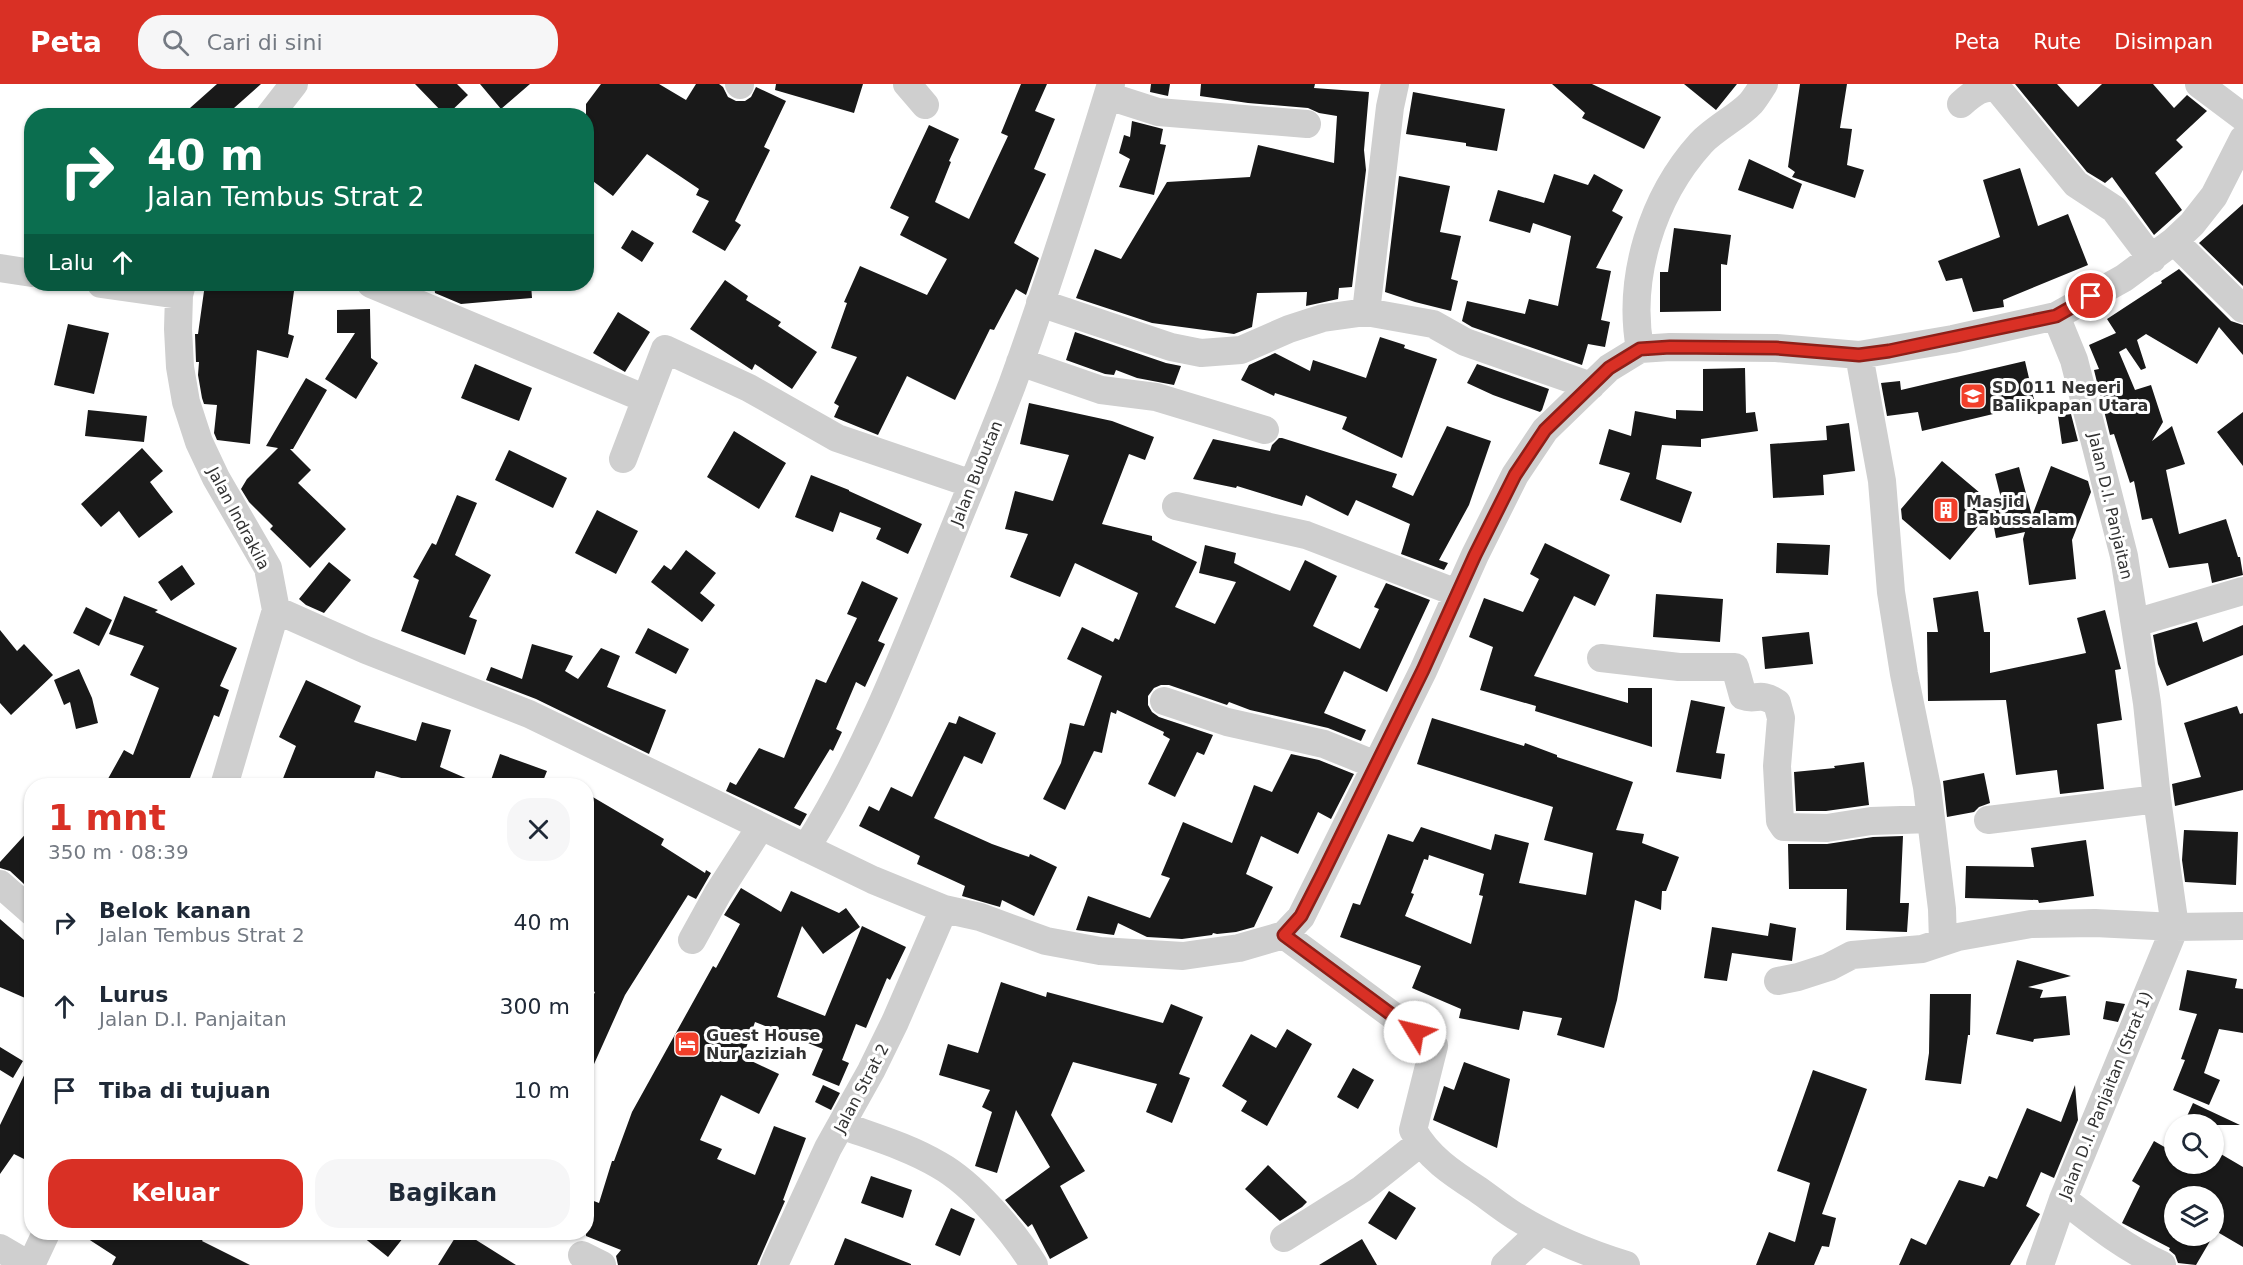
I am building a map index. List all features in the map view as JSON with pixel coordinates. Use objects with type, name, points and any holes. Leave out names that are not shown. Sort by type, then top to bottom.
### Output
[{"type":"street","points":[[275,108],[294,84]]},
{"type":"street","points":[[1366,312],[1390,107],[1395,84]]},
{"type":"street","points":[[1640,349],[1636,326],[1636,306],[1642,266],[1649,232],[1667,191],[1686,160],[1702,141],[1750,104],[1764,84]]},
{"type":"street","points":[[276,610],[366,650],[529,714],[873,880],[944,909],[980,917],[1046,941],[1100,951],[1183,956],[1239,948],[1284,935],[1301,916],[1423,670],[1457,593],[1515,475],[1545,430],[1609,368],[1640,349],[1670,347],[1776,348],[1859,355],[1953,339],[2056,316],[2124,278],[2151,259],[2192,224],[2214,196],[2242,137],[2199,84]]},
{"type":"street","points":[[1961,104],[1985,87],[1998,88],[2076,184],[2114,209],[2151,259]]},
{"type":"street","points":[[1109,90],[1158,112],[1308,124]]},
{"type":"street","name":"Jalan Bubutan","points":[[806,848],[832,808],[854,767],[906,649],[972,484],[1041,303],[1070,219],[1109,90]]},
{"type":"street","points":[[2174,241],[2243,309]]},
{"type":"street","points":[[0,268],[24,272]]},
{"type":"street","name":"Jalan Indrakila","points":[[180,291],[180,367],[186,402],[199,442],[216,478],[268,568],[276,610],[226,778]]},
{"type":"street","points":[[388,291],[646,399]]},
{"type":"street","points":[[1041,303],[1171,346],[1201,352],[1241,350],[1289,329],[1323,318],[1366,312],[1433,324],[1465,342],[1591,386]]},
{"type":"street","name":"Jalan D.I. Panjaitan","points":[[2056,316],[2074,360],[2124,556],[2147,703],[2157,799],[2175,927]]},
{"type":"street","points":[[623,459],[665,349],[749,388],[837,438],[972,484]]},
{"type":"street","points":[[1859,355],[1882,481],[1891,592],[1931,819],[1942,909],[1943,942]]},
{"type":"street","points":[[1020,362],[1101,390],[1156,397],[1265,430]]},
{"type":"street","points":[[1176,506],[1306,535],[1457,593]]},
{"type":"street","points":[[2135,623],[2243,591]]},
{"type":"street","points":[[1601,658],[1679,667],[1735,667],[1743,696],[1748,698],[1763,696],[1777,703],[1781,718],[1777,777],[1780,821],[1784,827],[1827,828],[1871,821],[1931,819]]},
{"type":"street","points":[[1164,700],[1227,722],[1324,744],[1376,765]]},
{"type":"street","points":[[1988,820],[2157,799]]},
{"type":"street","points":[[692,940],[761,826]]},
{"type":"street","points":[[0,884],[24,905]]},
{"type":"street","name":"Jalan Strat 2","points":[[774,1265],[828,1148],[872,1071],[891,1032],[944,909]]},
{"type":"street","points":[[1778,981],[1828,967],[1852,955],[1922,949],[1958,937],[2031,924],[2243,926]]},
{"type":"street","name":"Jalan D.I. Panjaitan (Strat 1)","points":[[2040,1265],[2063,1199],[2175,927]]},
{"type":"street","points":[[1284,935],[1434,1046],[1413,1130],[1428,1152],[1459,1179],[1540,1231],[1594,1261],[1626,1265]]},
{"type":"street","points":[[841,1125],[942,1166],[958,1178],[1007,1226],[1034,1265]]},
{"type":"street","points":[[1284,1238],[1362,1189],[1428,1152]]},
{"type":"street","points":[[2063,1199],[2108,1234],[2162,1265]]},
{"type":"street","points":[[1504,1265],[1540,1231]]},
{"type":"street","points":[[0,1248],[30,1265],[42,1240]]},
{"type":"building","points":[[217,84],[261,84],[234,108],[190,108]]},
{"type":"building","points":[[415,84],[457,84],[468,95],[454,108],[438,108]]},
{"type":"building","points":[[480,84],[530,84],[502,108]]},
{"type":"building","points":[[601,84],[659,84],[686,100],[696,84],[719,84],[728,97],[736,101],[745,101],[751,97],[756,87],[786,101],[764,147],[770,150],[735,221],[741,225],[725,251],[692,232],[709,201],[696,195],[699,189],[647,154],[613,196],[594,182],[594,108],[586,108],[586,104]]},
{"type":"building","points":[[776,84],[863,84],[854,113],[775,90]]},
{"type":"building","points":[[1021,84],[1047,84],[1035,111],[1055,119],[1034,169],[1046,174],[1014,243],[1039,258],[1026,295],[1016,289],[994,330],[990,329],[955,400],[907,376],[878,435],[834,417],[839,406],[834,403],[857,357],[831,348],[847,303],[844,302],[860,266],[927,295],[947,259],[900,235],[909,217],[890,208],[929,125],[959,139],[935,202],[969,219],[1008,136],[1001,133]]},
{"type":"building","points":[[1151,84],[1170,84],[1168,96],[1150,92]]},
{"type":"building","points":[[1201,84],[1315,84],[1314,88],[1369,92],[1364,150],[1366,170],[1352,287],[1339,288],[1338,299],[1306,306],[1307,292],[1257,293],[1252,327],[1234,334],[1152,323],[1076,298],[1095,249],[1121,259],[1167,182],[1250,177],[1258,145],[1334,163],[1337,116],[1319,113],[1308,108],[1200,96]]},
{"type":"building","points":[[1552,84],[1592,84],[1661,117],[1644,149],[1582,118],[1585,113]]},
{"type":"building","points":[[1684,84],[1737,84],[1716,110]]},
{"type":"building","points":[[1800,84],[1847,84],[1840,128],[1852,129],[1847,165],[1864,170],[1855,198],[1792,177],[1795,172],[1788,167]]},
{"type":"building","points":[[2015,84],[2057,84],[2078,107],[2102,84],[2153,84],[2174,108],[2187,95],[2207,111],[2176,140],[2183,147],[2155,173],[2182,210],[2154,235],[2112,177],[2105,183],[2087,172]]},
{"type":"building","points":[[1413,92],[1505,109],[1497,151],[1466,146],[1466,143],[1406,134]]},
{"type":"building","points":[[1132,121],[1163,129],[1160,144],[1166,145],[1154,195],[1119,187],[1130,159],[1119,153],[1124,135],[1130,137]]},
{"type":"building","points":[[1749,159],[1802,184],[1793,209],[1738,190]]},
{"type":"building","points":[[2020,168],[2038,226],[2068,214],[2088,265],[2003,300],[2004,307],[1973,312],[1962,278],[1946,281],[1938,261],[2000,237],[1983,180]]},
{"type":"building","points":[[1554,174],[1588,185],[1594,174],[1623,190],[1612,211],[1623,217],[1596,268],[1611,271],[1601,320],[1610,322],[1605,347],[1588,344],[1582,365],[1472,327],[1462,321],[1467,301],[1525,314],[1529,299],[1558,306],[1571,236],[1533,223],[1530,233],[1489,221],[1498,190],[1544,203]]},
{"type":"building","points":[[1399,176],[1450,186],[1440,232],[1461,236],[1451,279],[1458,281],[1451,311],[1385,292]]},
{"type":"building","points":[[2243,204],[2243,286],[2199,243]]},
{"type":"building","points":[[1674,228],[1731,235],[1727,265],[1721,264],[1721,311],[1660,312],[1660,272],[1668,272]]},
{"type":"building","points":[[632,230],[654,243],[642,262],[621,248]]},
{"type":"building","points":[[2179,269],[2231,321],[2243,325],[2243,355],[2219,327],[2197,364],[2146,334],[2137,340],[2146,368],[2141,370],[2126,348],[2119,352],[2135,390],[2151,385],[2163,422],[2152,441],[2172,426],[2185,464],[2166,470],[2179,534],[2226,519],[2238,557],[2240,557],[2243,575],[2212,583],[2208,563],[2169,568],[2152,518],[2142,520],[2134,481],[2130,483],[2114,434],[2110,435],[2094,370],[2099,369],[2089,345],[2116,333],[2107,319],[2162,283],[2161,281]]},
{"type":"building","points":[[725,280],[748,296],[746,300],[781,322],[778,326],[817,352],[792,389],[755,364],[752,370],[690,329]]},
{"type":"building","points":[[204,291],[294,291],[288,334],[294,336],[288,358],[257,350],[250,444],[217,440],[214,433],[217,405],[204,404],[202,398],[198,375],[199,362],[196,362],[195,334],[198,334]]},
{"type":"building","points":[[435,291],[532,291],[532,298],[461,304]]},
{"type":"building","points":[[370,309],[371,358],[378,363],[356,399],[325,379],[355,333],[337,333],[337,310]]},
{"type":"building","points":[[618,312],[650,332],[625,372],[593,353]]},
{"type":"building","points":[[68,324],[109,333],[94,394],[54,385]]},
{"type":"building","points":[[1075,332],[1181,366],[1174,385],[1137,378],[1116,370],[1114,375],[1105,374],[1066,360]]},
{"type":"building","points":[[1380,337],[1437,359],[1402,458],[1342,429],[1347,417],[1275,393],[1274,396],[1241,380],[1249,365],[1275,353],[1310,371],[1313,360],[1366,378]]},
{"type":"building","name":"SD 011 Negeri Balikpapan Utara","points":[[2025,361],[2035,404],[1922,431],[1918,412],[1887,416],[1881,383],[1900,381],[1901,390]]},
{"type":"building","points":[[475,364],[532,388],[519,421],[461,398]]},
{"type":"building","points":[[1477,364],[1549,389],[1542,410],[1540,412],[1467,383]]},
{"type":"building","points":[[1745,368],[1746,413],[1755,412],[1758,431],[1701,439],[1701,447],[1662,445],[1656,479],[1692,492],[1681,523],[1620,500],[1630,473],[1599,464],[1609,429],[1631,436],[1635,411],[1676,419],[1676,410],[1703,411],[1703,369]]},
{"type":"building","points":[[306,378],[327,390],[293,449],[290,449],[311,470],[298,483],[346,529],[310,568],[270,529],[273,526],[249,502],[241,489],[247,479],[278,448],[266,446]]},
{"type":"building","points":[[1029,403],[1112,421],[1154,437],[1145,460],[1129,454],[1102,524],[1152,536],[1152,540],[1197,562],[1175,607],[1215,624],[1236,582],[1199,573],[1205,545],[1236,553],[1234,563],[1290,591],[1305,560],[1337,576],[1313,626],[1360,649],[1379,609],[1374,607],[1386,583],[1430,600],[1387,692],[1344,671],[1324,713],[1366,730],[1361,741],[1328,728],[1250,710],[1229,702],[1227,705],[1169,685],[1161,685],[1154,688],[1148,696],[1148,705],[1152,712],[1159,717],[1213,735],[1204,755],[1197,752],[1175,797],[1148,784],[1170,739],[1163,735],[1164,732],[1117,710],[1116,714],[1111,712],[1102,753],[1094,751],[1065,810],[1043,799],[1061,763],[1070,723],[1084,726],[1102,676],[1067,659],[1082,627],[1113,642],[1115,638],[1119,640],[1138,593],[1075,563],[1060,597],[1010,577],[1028,534],[1005,529],[1015,491],[1053,501],[1069,455],[1020,444]]},
{"type":"building","points":[[88,410],[147,416],[144,442],[85,436]]},
{"type":"building","points":[[2243,412],[2243,466],[2217,432]]},
{"type":"building","points":[[2071,414],[2078,441],[2062,444],[2058,416]]},
{"type":"building","points":[[1849,423],[1855,471],[1823,475],[1824,495],[1773,498],[1770,444],[1827,440],[1826,426]]},
{"type":"building","points":[[1447,426],[1491,441],[1469,505],[1439,560],[1448,563],[1444,570],[1401,554],[1410,524],[1356,500],[1348,516],[1306,495],[1302,506],[1237,486],[1236,488],[1193,479],[1213,439],[1270,451],[1272,445],[1282,438],[1397,474],[1392,487],[1413,496]]},
{"type":"building","points":[[734,431],[786,463],[759,509],[707,477]]},
{"type":"building","points":[[142,448],[163,471],[150,482],[173,512],[139,538],[119,511],[101,527],[81,504]]},
{"type":"building","points":[[509,450],[567,478],[553,508],[495,480]]},
{"type":"building","points":[[1942,461],[2005,514],[1995,474],[2019,467],[2032,516],[2051,466],[2088,481],[2091,492],[2072,540],[2076,579],[2029,585],[2023,539],[2025,532],[1996,538],[1991,511],[1950,560],[1902,519],[1901,509]]},
{"type":"building","points":[[811,475],[922,524],[908,554],[876,539],[881,528],[840,512],[833,532],[795,517]]},
{"type":"building","points":[[457,495],[477,503],[455,555],[491,575],[469,617],[477,620],[465,655],[401,631],[419,580],[413,577],[432,543],[436,545]]},
{"type":"building","points":[[597,510],[638,531],[616,574],[575,553]]},
{"type":"building","points":[[1545,543],[1610,575],[1595,606],[1574,596],[1534,676],[1628,703],[1628,688],[1652,688],[1652,747],[1535,711],[1536,706],[1480,690],[1493,647],[1469,637],[1484,598],[1523,612],[1539,579],[1530,574]]},
{"type":"building","points":[[1777,543],[1830,545],[1828,575],[1776,573]]},
{"type":"building","points":[[686,550],[716,573],[700,593],[715,605],[702,622],[651,582],[664,565],[671,570]]},
{"type":"building","points":[[329,562],[351,580],[324,613],[306,605],[299,599]]},
{"type":"building","points":[[182,565],[195,584],[171,601],[158,582]]},
{"type":"building","points":[[862,581],[898,598],[878,641],[885,644],[865,687],[856,682],[836,729],[842,732],[833,751],[830,749],[794,808],[807,814],[800,826],[726,791],[730,782],[736,785],[759,748],[784,758],[816,679],[826,683],[857,618],[847,614]]},
{"type":"building","points":[[1978,591],[1984,632],[1990,632],[1990,673],[2086,653],[2077,618],[2105,610],[2121,669],[2115,670],[2122,720],[2097,724],[2104,789],[2060,794],[2057,770],[2016,775],[2006,700],[1928,701],[1927,632],[1938,632],[1933,598]]},
{"type":"building","points":[[1656,594],[1723,599],[1720,642],[1653,637]]},
{"type":"building","points":[[124,596],[237,648],[220,686],[229,690],[219,717],[214,715],[190,778],[108,778],[124,750],[133,755],[159,688],[130,675],[144,646],[109,634]]},
{"type":"building","points":[[86,607],[112,620],[99,646],[73,633]]},
{"type":"building","points":[[2197,622],[2203,642],[2243,625],[2243,655],[2167,686],[2158,664],[2153,635]]},
{"type":"building","points":[[648,628],[689,649],[676,674],[635,653]]},
{"type":"building","points":[[0,630],[17,651],[24,644],[53,675],[11,715],[0,703]]},
{"type":"building","points":[[1809,632],[1813,664],[1765,669],[1762,637]]},
{"type":"building","points":[[532,644],[573,656],[565,671],[578,679],[601,648],[620,656],[607,687],[666,710],[649,754],[536,699],[486,680],[491,667],[522,679]]},
{"type":"building","points":[[79,669],[92,698],[98,723],[76,729],[70,702],[64,705],[54,680]]},
{"type":"building","points":[[306,680],[361,706],[354,722],[416,741],[422,722],[451,730],[440,767],[465,778],[401,778],[376,771],[374,778],[283,778],[296,746],[279,737]]},
{"type":"building","points":[[1691,700],[1725,707],[1716,753],[1725,754],[1721,779],[1676,772]]},
{"type":"building","points":[[2237,706],[2240,714],[2243,713],[2243,790],[2175,806],[2172,784],[2201,777],[2184,723]]},
{"type":"building","points":[[959,716],[996,733],[982,764],[964,756],[934,818],[992,844],[1029,857],[1030,854],[1057,867],[1034,916],[1002,900],[1000,907],[962,896],[965,886],[917,864],[920,856],[859,826],[869,806],[879,811],[891,787],[912,797],[949,722],[956,724]]},
{"type":"building","points":[[1432,718],[1524,746],[1525,743],[1557,755],[1557,757],[1633,782],[1616,830],[1644,834],[1642,843],[1679,857],[1666,891],[1662,891],[1661,910],[1635,900],[1617,1000],[1604,1048],[1557,1035],[1562,1018],[1523,1011],[1519,1030],[1459,1018],[1461,1009],[1412,988],[1421,966],[1340,937],[1353,903],[1360,905],[1388,834],[1413,842],[1421,827],[1491,850],[1495,834],[1529,843],[1519,883],[1586,895],[1593,853],[1544,840],[1553,807],[1417,764]],"holes":[[[1429,855],[1484,874],[1479,895],[1483,896],[1471,944],[1405,916],[1424,859],[1428,860]]]},
{"type":"building","points":[[500,754],[547,771],[544,778],[492,778]]},
{"type":"building","points":[[1291,754],[1319,760],[1354,774],[1331,819],[1318,812],[1298,854],[1261,836],[1246,874],[1273,887],[1254,927],[1236,932],[1213,933],[1182,939],[1147,937],[1118,923],[1114,935],[1076,930],[1088,896],[1150,918],[1170,878],[1161,875],[1183,822],[1232,843],[1254,785],[1272,792]]},
{"type":"building","points":[[1864,762],[1869,805],[1826,811],[1796,811],[1794,772],[1835,768],[1834,766]]},
{"type":"building","points":[[1984,773],[1990,803],[1979,807],[1974,812],[1947,817],[1943,781]]},
{"type":"building","points":[[594,798],[664,839],[661,845],[705,873],[706,870],[711,873],[696,899],[688,895],[625,995],[594,1064]]},
{"type":"building","points":[[2184,830],[2238,832],[2236,885],[2185,882],[2182,860]]},
{"type":"building","points":[[24,836],[24,884],[10,871],[0,868],[0,862]]},
{"type":"building","points":[[1903,836],[1900,903],[1909,903],[1907,932],[1846,930],[1847,889],[1789,889],[1788,844],[1827,844],[1873,837]]},
{"type":"building","points":[[2086,840],[2094,896],[2039,903],[2038,900],[1965,898],[1966,866],[2034,867],[2031,848]]},
{"type":"building","points":[[741,888],[781,912],[791,891],[839,913],[846,908],[860,927],[823,954],[802,926],[777,997],[825,1016],[862,926],[906,947],[890,980],[887,978],[866,1028],[856,1024],[842,1060],[849,1063],[839,1086],[812,1075],[823,1049],[755,1022],[743,1057],[779,1074],[759,1114],[721,1095],[700,1140],[722,1149],[717,1159],[755,1175],[774,1126],[806,1138],[783,1200],[785,1201],[757,1265],[618,1265],[616,1256],[621,1250],[594,1239],[594,1201],[599,1203],[612,1161],[614,1161],[632,1112],[713,966],[716,968],[740,924],[724,915]]},
{"type":"building","points":[[0,919],[24,940],[24,998],[0,987]]},
{"type":"building","points":[[1770,923],[1796,928],[1792,961],[1732,953],[1727,981],[1704,978],[1712,927],[1768,936]]},
{"type":"building","points":[[2017,960],[2071,976],[2028,987],[2043,990],[2040,998],[2066,996],[2070,1035],[2034,1039],[2033,1042],[1996,1034]]},
{"type":"building","points":[[2187,970],[2237,979],[2235,988],[2243,989],[2243,1033],[2219,1029],[2204,1073],[2220,1080],[2209,1105],[2173,1090],[2185,1060],[2181,1059],[2197,1014],[2179,1010]]},
{"type":"building","points":[[1001,982],[1046,997],[1047,992],[1163,1023],[1171,1004],[1203,1017],[1179,1074],[1190,1078],[1172,1123],[1146,1112],[1157,1084],[1073,1062],[1051,1115],[1085,1171],[1060,1186],[1088,1238],[1050,1259],[1032,1224],[1028,1227],[1005,1200],[1050,1167],[1016,1110],[997,1173],[975,1166],[992,1112],[982,1107],[990,1090],[939,1075],[948,1044],[978,1053]]},
{"type":"building","points":[[1930,994],[1971,994],[1970,1035],[1968,1035],[1961,1084],[1925,1080],[1929,1053]]},
{"type":"building","points":[[2106,1001],[2125,1004],[2118,1022],[2103,1019]]},
{"type":"building","points":[[1287,1029],[1312,1044],[1267,1126],[1241,1111],[1247,1101],[1222,1086],[1251,1034],[1276,1048]]},
{"type":"building","points":[[0,1047],[23,1061],[13,1078],[0,1070]]},
{"type":"building","points":[[1464,1062],[1510,1079],[1497,1148],[1433,1120],[1444,1086],[1454,1090]]},
{"type":"building","points":[[1353,1068],[1374,1080],[1358,1109],[1337,1097]]},
{"type":"building","points":[[1813,1070],[1867,1089],[1822,1214],[1836,1218],[1829,1247],[1822,1246],[1814,1265],[1756,1265],[1769,1232],[1795,1242],[1810,1183],[1777,1171]]},
{"type":"building","points":[[24,1076],[24,1159],[14,1154],[0,1174],[0,1125]]},
{"type":"building","points":[[823,1085],[840,1093],[831,1110],[815,1102]]},
{"type":"building","points":[[2075,1085],[2078,1120],[2054,1178],[2041,1172],[2026,1206],[2040,1214],[2010,1265],[1899,1265],[1911,1238],[1926,1245],[1959,1180],[1984,1187],[1989,1176],[1997,1179],[2027,1108],[2061,1122]]},
{"type":"building","points":[[2193,1103],[2216,1114],[2188,1114]]},
{"type":"building","points":[[2224,1118],[2240,1125],[2224,1125]]},
{"type":"building","points":[[2154,1141],[2164,1147],[2164,1174],[2224,1174],[2224,1156],[2243,1167],[2243,1247],[2224,1236],[2224,1186],[2164,1186],[2164,1245],[2122,1223],[2140,1186],[2132,1181]]},
{"type":"building","points":[[1268,1165],[1307,1202],[1280,1221],[1245,1189]]},
{"type":"building","points":[[871,1176],[912,1190],[903,1218],[861,1203]]},
{"type":"building","points":[[1389,1191],[1416,1208],[1396,1240],[1368,1223]]},
{"type":"building","points":[[951,1208],[975,1219],[960,1256],[935,1245]]},
{"type":"building","points":[[845,1238],[911,1264],[911,1265],[834,1265]]},
{"type":"building","points":[[1362,1239],[1377,1265],[1319,1265]]},
{"type":"building","points":[[90,1240],[203,1240],[250,1265],[112,1265],[116,1257]]},
{"type":"building","points":[[367,1240],[401,1240],[388,1257]]},
{"type":"building","points":[[454,1240],[476,1240],[516,1265],[438,1265]]},
{"type":"building","points":[[2166,1246],[2207,1246],[2196,1265],[2178,1263],[2175,1255],[2169,1250],[2170,1248]]},
{"type":"place","name":"SD 011 Negeri Balikpapan Utara","points":[[1973,396]]},
{"type":"place","name":"Masjid Babussalam","points":[[1946,510]]},
{"type":"place","name":"Guest House Nur aziziah","points":[[687,1044]]},
{"type":"route","points":[[1415,1032],[1284,935],[1301,916],[1423,670],[1475,555],[1515,475],[1545,430],[1609,368],[1640,349],[1776,348],[1859,355],[2030,323],[2056,316],[2091,296]]}]
